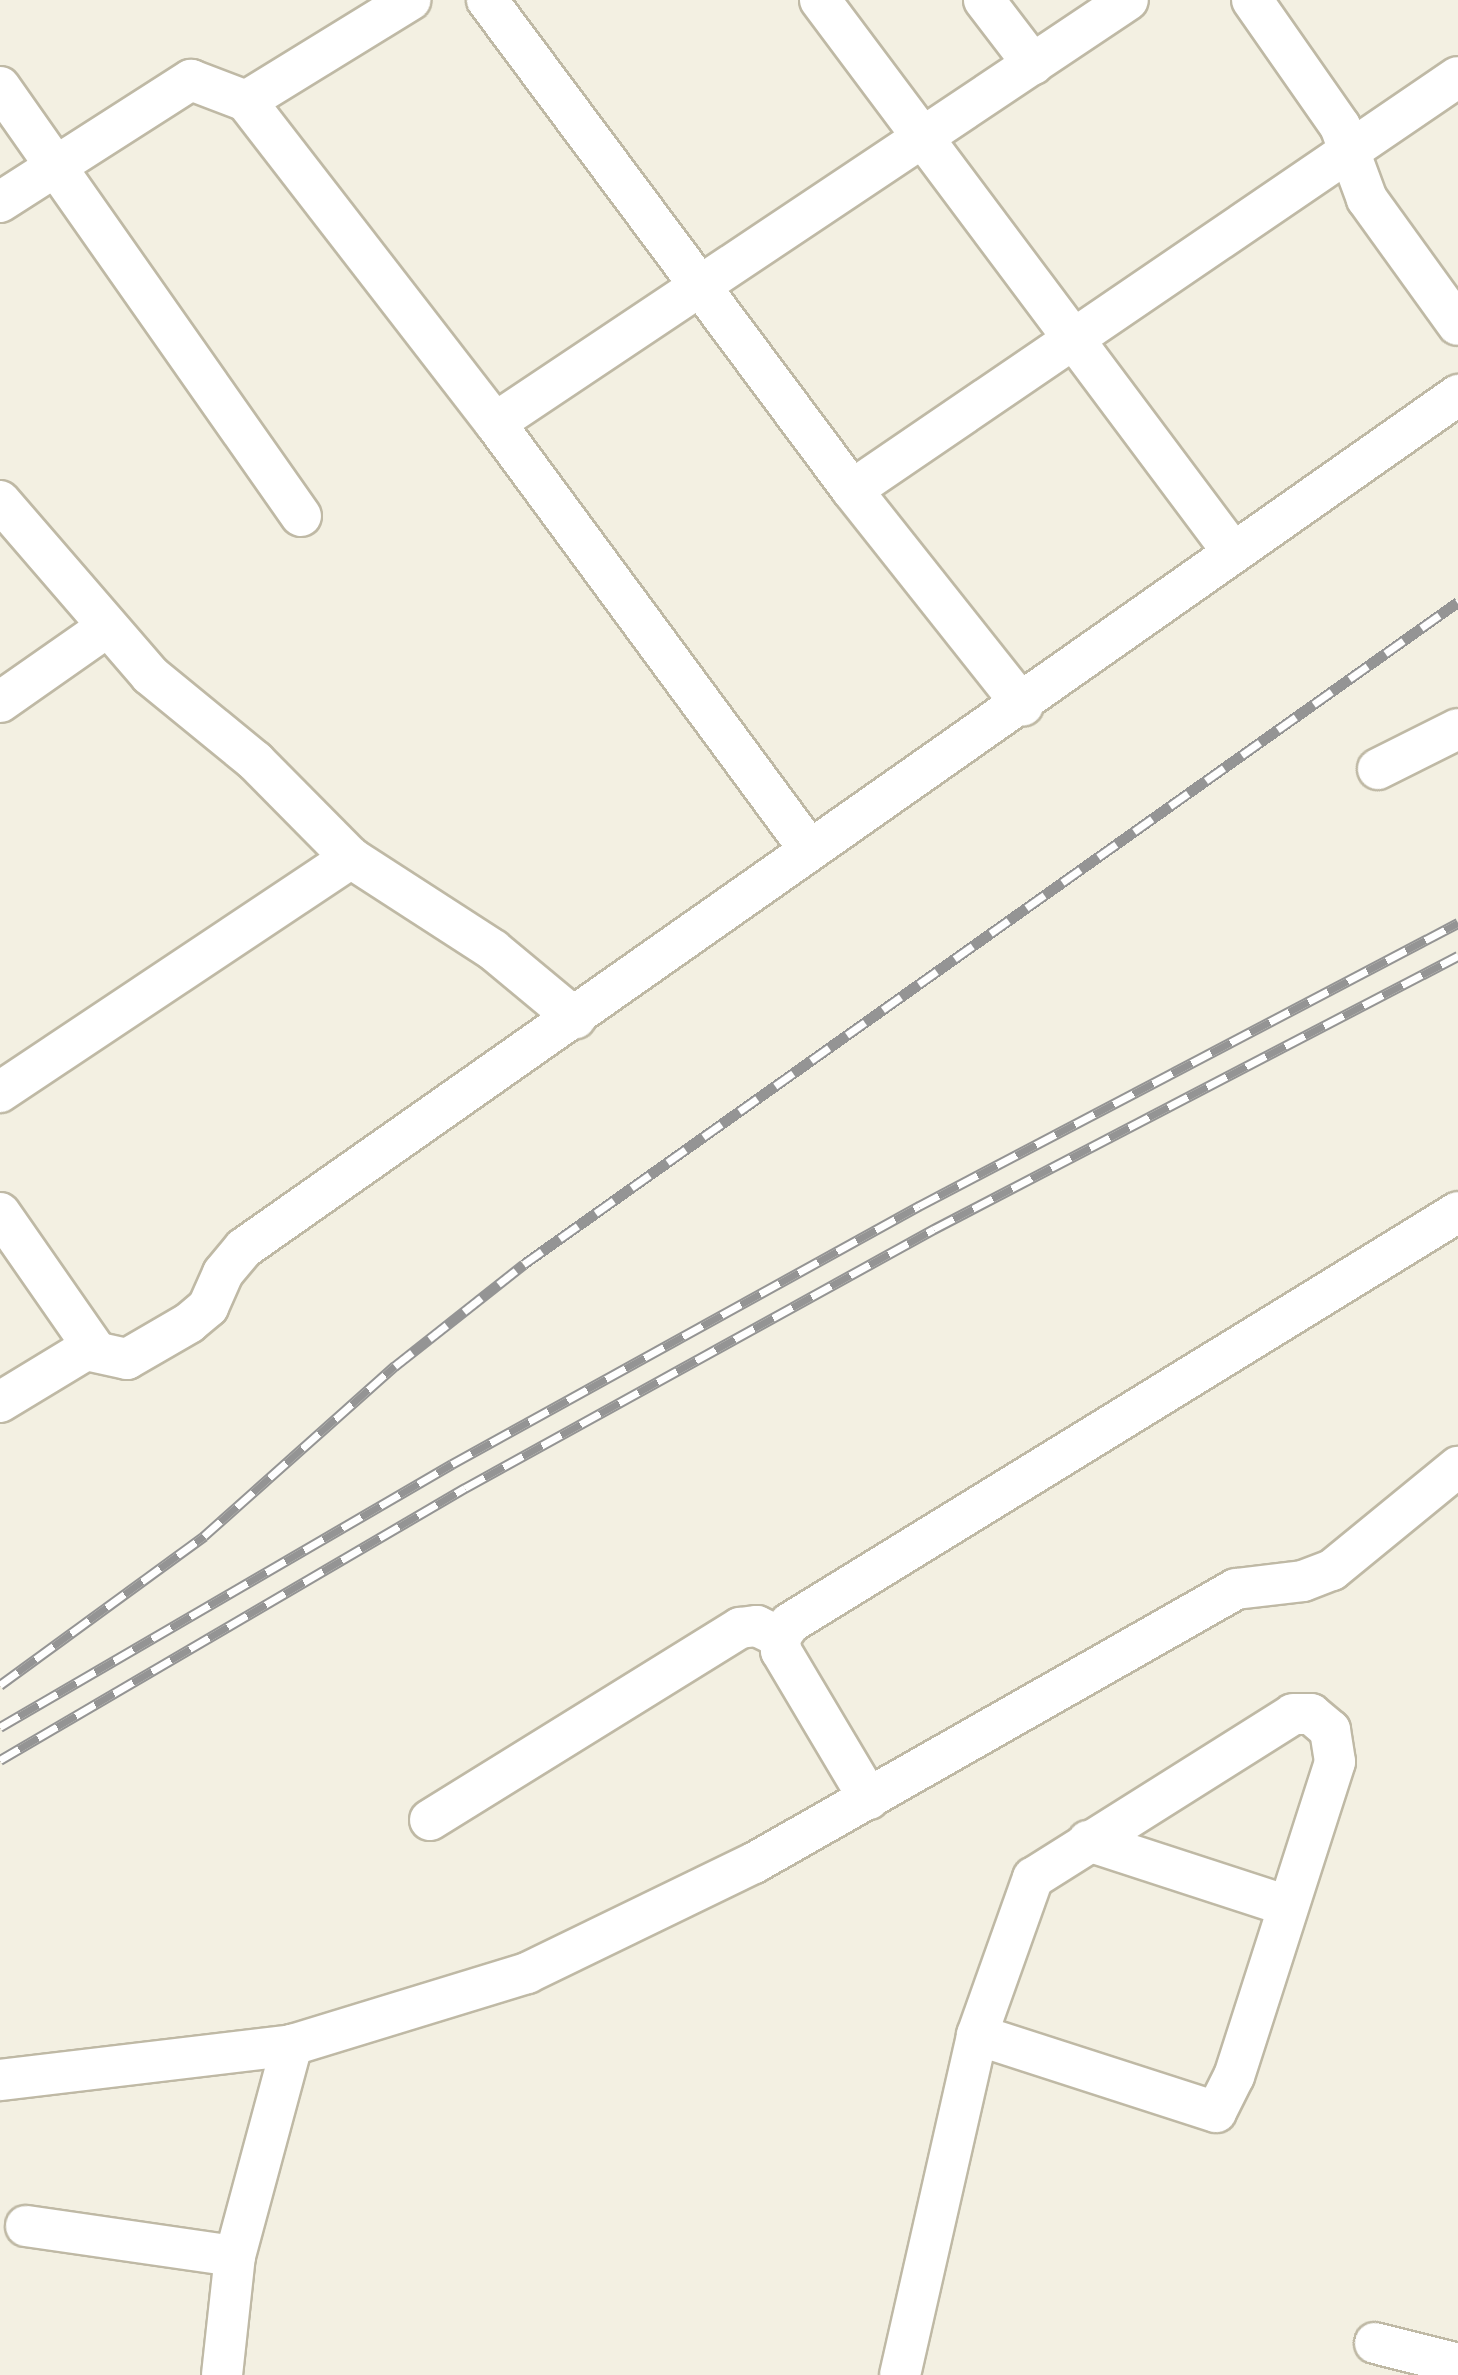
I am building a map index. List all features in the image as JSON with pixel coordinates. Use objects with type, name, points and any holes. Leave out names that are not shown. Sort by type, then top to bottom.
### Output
[{"type":"street","points":[[487,0],[852,490],[1023,706]]},
{"type":"street","points":[[820,0],[1232,551]]},
{"type":"street","points":[[984,0],[1033,64]]},
{"type":"street","points":[[495,422],[697,282],[926,137],[1128,0]]},
{"type":"street","points":[[1252,0],[1340,126],[1367,200],[1458,325]]},
{"type":"street","points":[[246,101],[393,4]]},
{"type":"street","points":[[852,490],[1347,148],[1458,77]]},
{"type":"street","points":[[0,202],[190,80],[246,101],[495,422],[809,849]]},
{"type":"street","points":[[0,87],[301,516]]},
{"type":"street","points":[[0,1214],[94,1348],[128,1359],[189,1323],[208,1307],[244,1248],[575,1018],[809,849],[1023,706],[1232,551],[1458,395]]},
{"type":"street","points":[[0,501],[107,627],[350,858],[492,950],[575,1018]]},
{"type":"street","points":[[0,702],[107,627]]},
{"type":"street","points":[[1378,768],[1458,729]]},
{"type":"street","points":[[0,1092],[350,858]]},
{"type":"street","points":[[868,1799],[781,1651],[780,1637],[790,1624],[1458,1212]]},
{"type":"street","points":[[0,1402],[94,1348]]},
{"type":"street","points":[[0,2080],[292,2046],[528,1973],[868,1799],[1236,1589],[1303,1581],[1332,1570],[1458,1467]]},
{"type":"street","points":[[430,1820],[740,1628],[757,1626],[780,1637]]},
{"type":"street","points":[[900,2375],[977,2035],[1024,1893],[1046,1866],[1293,1714],[1311,1714],[1330,1730],[1335,1762],[1285,1905],[1234,2076],[1213,2114],[977,2035]]},
{"type":"street","points":[[1088,1841],[1285,1905]]},
{"type":"street","points":[[222,2375],[235,2256],[292,2046]]},
{"type":"street","points":[[26,2226],[235,2256]]},
{"type":"street","points":[[1375,2343],[1458,2364]]},
{"type":"railway","points":[[0,1685],[204,1536],[395,1366],[524,1264],[1458,602]]},
{"type":"railway","points":[[0,1727],[452,1464],[919,1206],[1458,923]]},
{"type":"railway","points":[[0,1760],[465,1488],[934,1229],[1458,956]]}]
